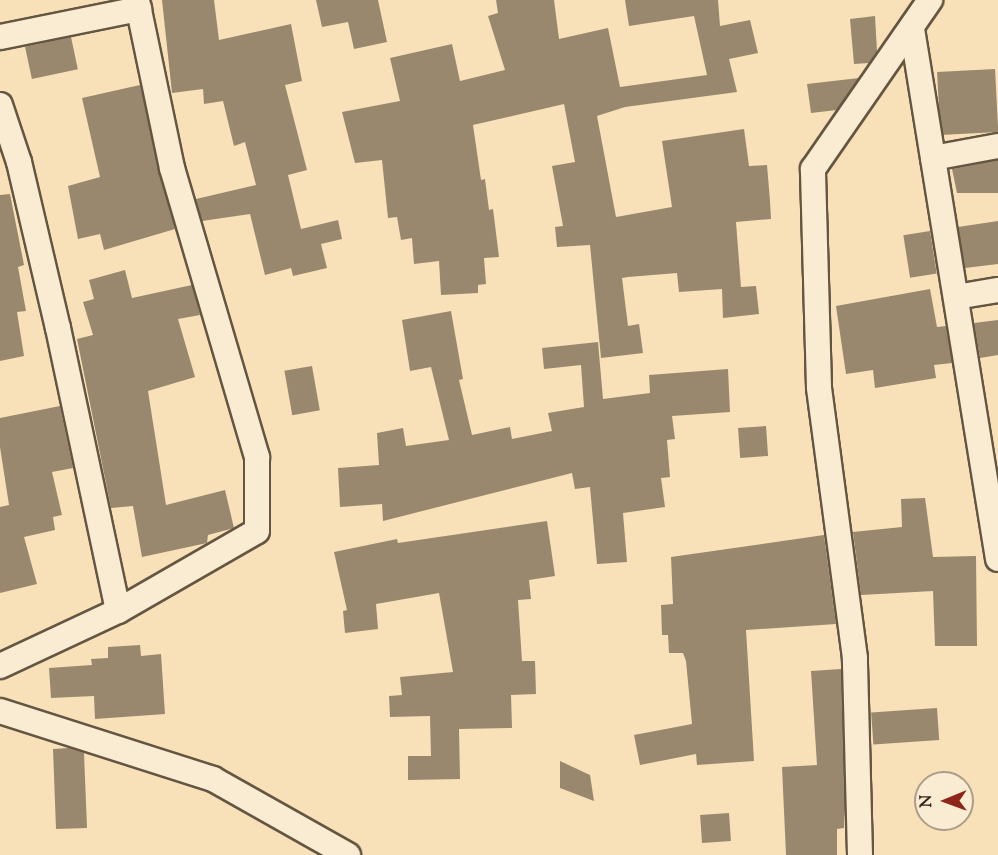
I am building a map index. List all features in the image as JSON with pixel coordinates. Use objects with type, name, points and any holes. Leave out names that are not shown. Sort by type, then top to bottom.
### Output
[{"type":"street","points":[[860,855],[855,658],[819,387],[813,169],[930,0]]},
{"type":"street","points":[[0,37],[138,4],[172,168],[257,457],[257,531],[118,611],[0,666]]},
{"type":"street","points":[[912,29],[956,297],[988,439],[998,559]]},
{"type":"street","points":[[0,105],[19,162],[58,328],[118,611]]},
{"type":"street","points":[[933,158],[998,146]]},
{"type":"street","points":[[956,297],[998,290]]},
{"type":"street","points":[[0,711],[213,778],[348,855]]},
{"type":"building","points":[[162,0],[214,0],[219,40],[291,24],[302,81],[285,85],[307,170],[288,175],[301,229],[338,220],[342,239],[321,244],[327,268],[293,276],[291,268],[265,275],[250,214],[202,221],[196,199],[256,185],[245,142],[234,146],[223,101],[204,104],[203,89],[172,93]]},
{"type":"building","points":[[316,0],[378,0],[387,42],[354,49],[348,22],[322,27]]},
{"type":"building","points":[[496,0],[554,0],[559,39],[608,28],[620,87],[707,75],[694,16],[629,26],[625,0],[718,0],[720,26],[750,20],[758,53],[729,59],[737,92],[625,107],[597,116],[616,217],[672,207],[662,141],[744,129],[749,166],[767,165],[770,201],[771,219],[736,222],[741,287],[756,286],[759,314],[723,318],[722,289],[679,292],[677,273],[622,278],[628,326],[639,324],[643,353],[601,358],[590,245],[557,247],[555,227],[563,226],[552,166],[575,162],[564,104],[473,125],[481,180],[485,179],[489,210],[493,209],[499,257],[484,258],[486,284],[478,285],[478,293],[441,295],[439,261],[414,264],[412,238],[401,240],[397,217],[388,218],[382,160],[355,163],[342,112],[400,101],[390,58],[452,44],[460,81],[505,70],[488,16],[498,13]]},
{"type":"building","points":[[875,16],[877,51],[869,63],[854,64],[850,19]]},
{"type":"building","points":[[71,37],[78,69],[32,79],[25,47]]},
{"type":"building","points":[[995,69],[998,132],[940,135],[937,72]]},
{"type":"building","points":[[859,78],[837,110],[811,113],[807,84]]},
{"type":"building","points":[[140,85],[175,229],[104,250],[100,234],[78,239],[68,186],[100,177],[82,98]]},
{"type":"building","points":[[998,160],[998,193],[957,193],[952,169]]},
{"type":"building","points":[[10,194],[24,265],[18,267],[26,311],[17,312],[24,356],[0,361],[0,195]]},
{"type":"building","points":[[998,221],[998,264],[965,268],[958,227]]},
{"type":"building","points":[[930,231],[937,273],[910,278],[903,235]]},
{"type":"building","points":[[125,270],[132,298],[192,285],[200,315],[178,319],[195,377],[148,391],[166,505],[225,490],[234,528],[208,535],[207,543],[142,557],[133,506],[111,508],[77,339],[93,335],[83,302],[94,299],[89,280]]},
{"type":"building","points":[[930,289],[937,327],[946,326],[952,363],[934,365],[936,378],[875,388],[873,370],[846,374],[836,306]]},
{"type":"building","points":[[451,311],[463,379],[459,380],[472,435],[510,427],[512,439],[552,431],[548,413],[584,407],[581,365],[544,369],[542,348],[598,342],[603,399],[650,393],[649,375],[728,369],[730,412],[672,416],[675,439],[667,440],[670,477],[661,478],[665,507],[623,513],[627,562],[597,564],[590,487],[575,489],[572,473],[383,521],[382,504],[340,507],[338,468],[379,465],[377,433],[403,428],[406,446],[449,440],[431,367],[410,371],[402,320]]},
{"type":"building","points":[[998,320],[998,355],[980,358],[974,323]]},
{"type":"building","points":[[312,366],[320,410],[292,415],[284,371]]},
{"type":"building","points":[[60,406],[73,468],[52,472],[62,515],[53,517],[55,530],[24,537],[37,584],[0,593],[0,507],[9,505],[0,447],[0,418]]},
{"type":"building","points":[[766,426],[768,456],[740,458],[738,428]]},
{"type":"building","points":[[925,498],[933,557],[976,556],[977,646],[935,646],[933,591],[861,595],[853,532],[902,527],[901,499]]},
{"type":"building","points":[[547,521],[555,576],[529,580],[531,599],[518,600],[522,661],[535,661],[536,694],[511,695],[512,728],[459,729],[460,779],[408,780],[408,756],[431,756],[430,716],[390,717],[389,696],[402,695],[400,677],[453,672],[439,593],[376,604],[378,629],[345,633],[343,611],[347,610],[334,552],[397,539],[398,543]]},
{"type":"building","points":[[824,535],[836,624],[746,630],[754,761],[697,765],[696,754],[640,765],[634,735],[692,724],[686,661],[683,653],[669,653],[668,635],[662,635],[661,605],[673,604],[671,557]]},
{"type":"building","points":[[140,645],[141,656],[161,654],[165,714],[95,719],[94,696],[51,698],[49,668],[92,665],[91,659],[108,658],[108,647]]},
{"type":"building","points":[[841,669],[845,809],[844,828],[837,829],[837,855],[786,855],[782,767],[817,765],[811,671]]},
{"type":"building","points":[[937,708],[939,740],[873,745],[871,713]]},
{"type":"building","points":[[69,748],[84,753],[87,828],[56,829],[53,749]]},
{"type":"building","points":[[560,761],[590,775],[594,801],[560,788]]},
{"type":"building","points":[[729,813],[731,841],[702,843],[700,815]]}]
